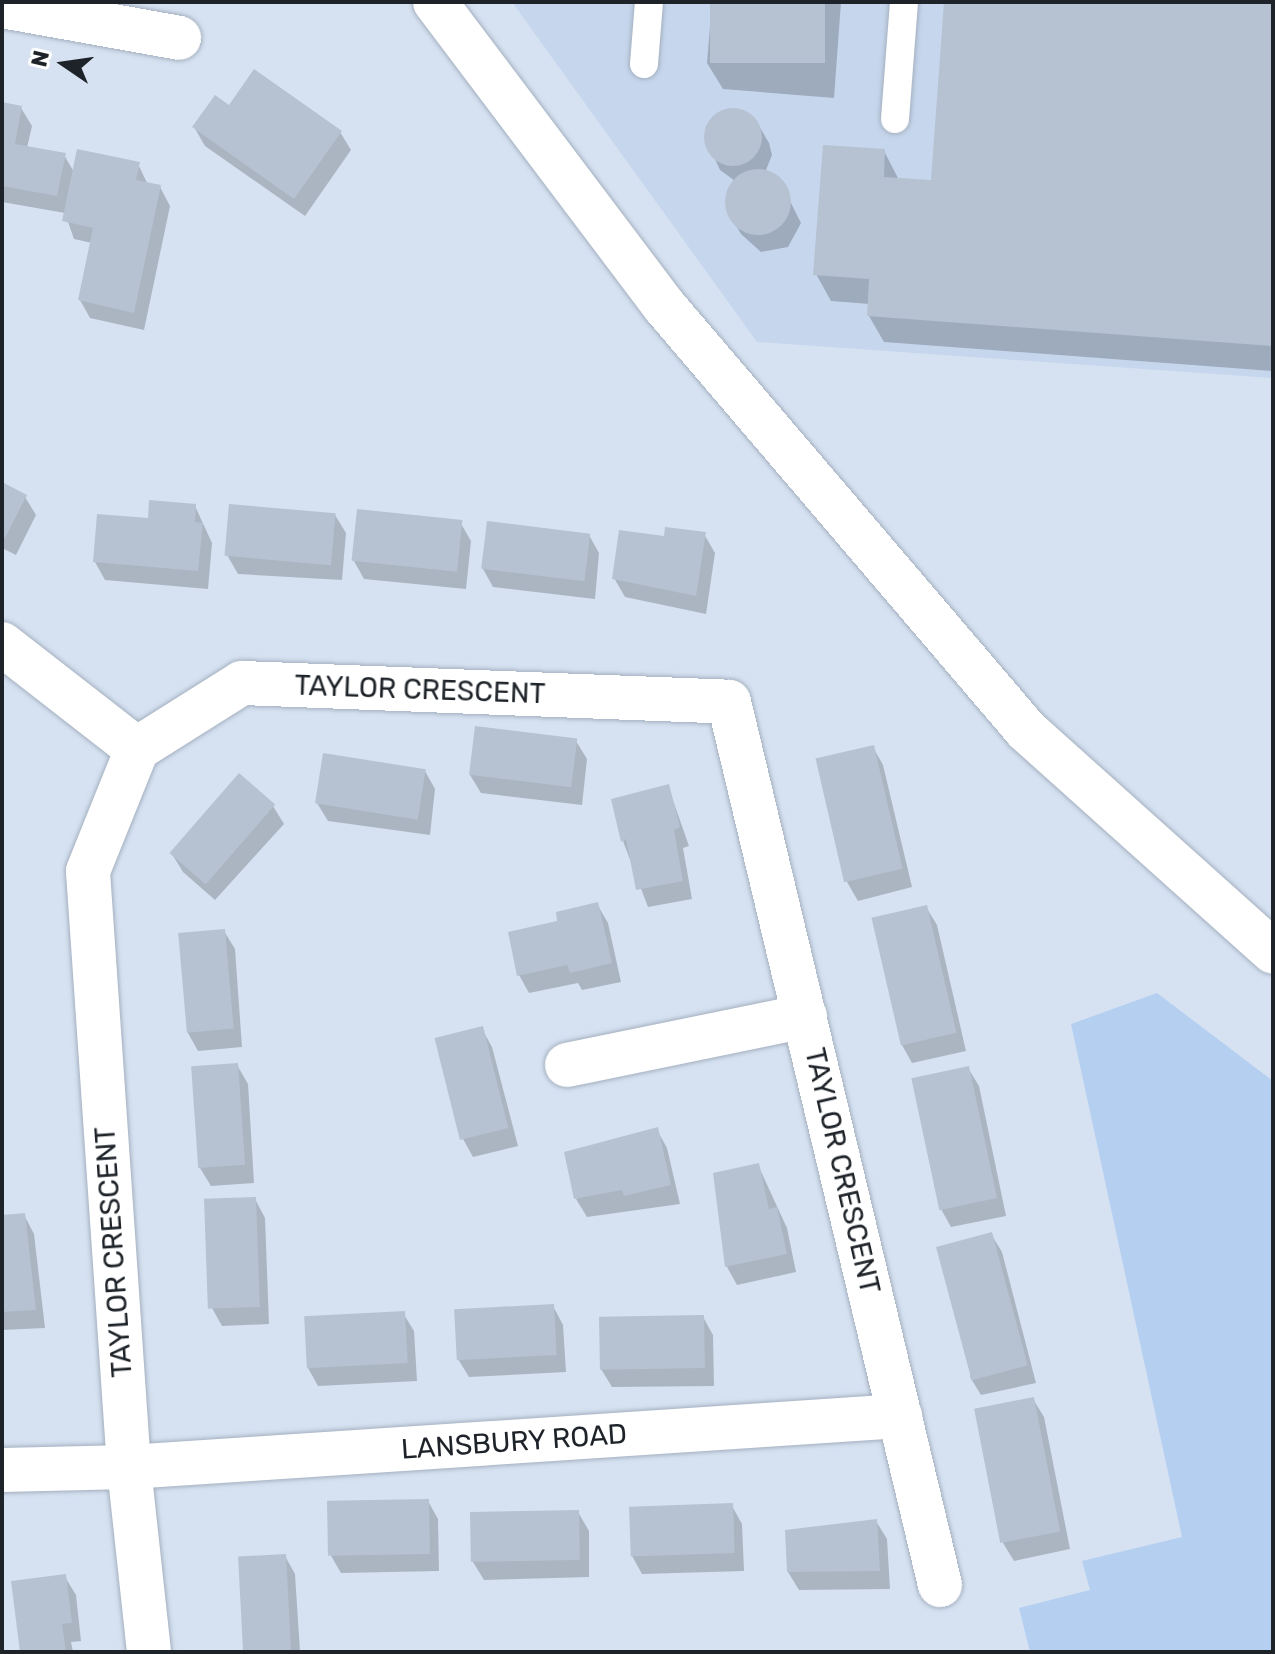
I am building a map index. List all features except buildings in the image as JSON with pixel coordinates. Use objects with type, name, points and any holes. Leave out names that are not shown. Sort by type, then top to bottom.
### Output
[{"type":"main road","points":[[435,2],[665,307],[792,460],[1026,730],[1273,952]]},
{"type":"main road","points":[[2,6],[179,38]]},
{"type":"main road","points":[[2,644],[137,749]]},
{"type":"main road","name":"TAYLOR CRESCENT","points":[[149,1652],[129,1467],[88,871],[137,749],[242,683],[729,702],[940,1585]]},
{"type":"main road","points":[[567,1065],[805,1016]]},
{"type":"main road","name":"LANSBURY ROAD","points":[[2,1470],[129,1467],[900,1416]]},
{"type":"lane","points":[[644,64],[649,2]]},
{"type":"lane","points":[[895,119],[904,2]]},
{"type":"shaded area","points":[[512,2],[1273,2],[1273,378],[757,342]]},
{"type":"shaded area","points":[[1157,993],[1273,1081],[1273,1652],[1030,1652],[1019,1608],[1090,1590],[1082,1561],[1182,1537],[1071,1024]]}]
